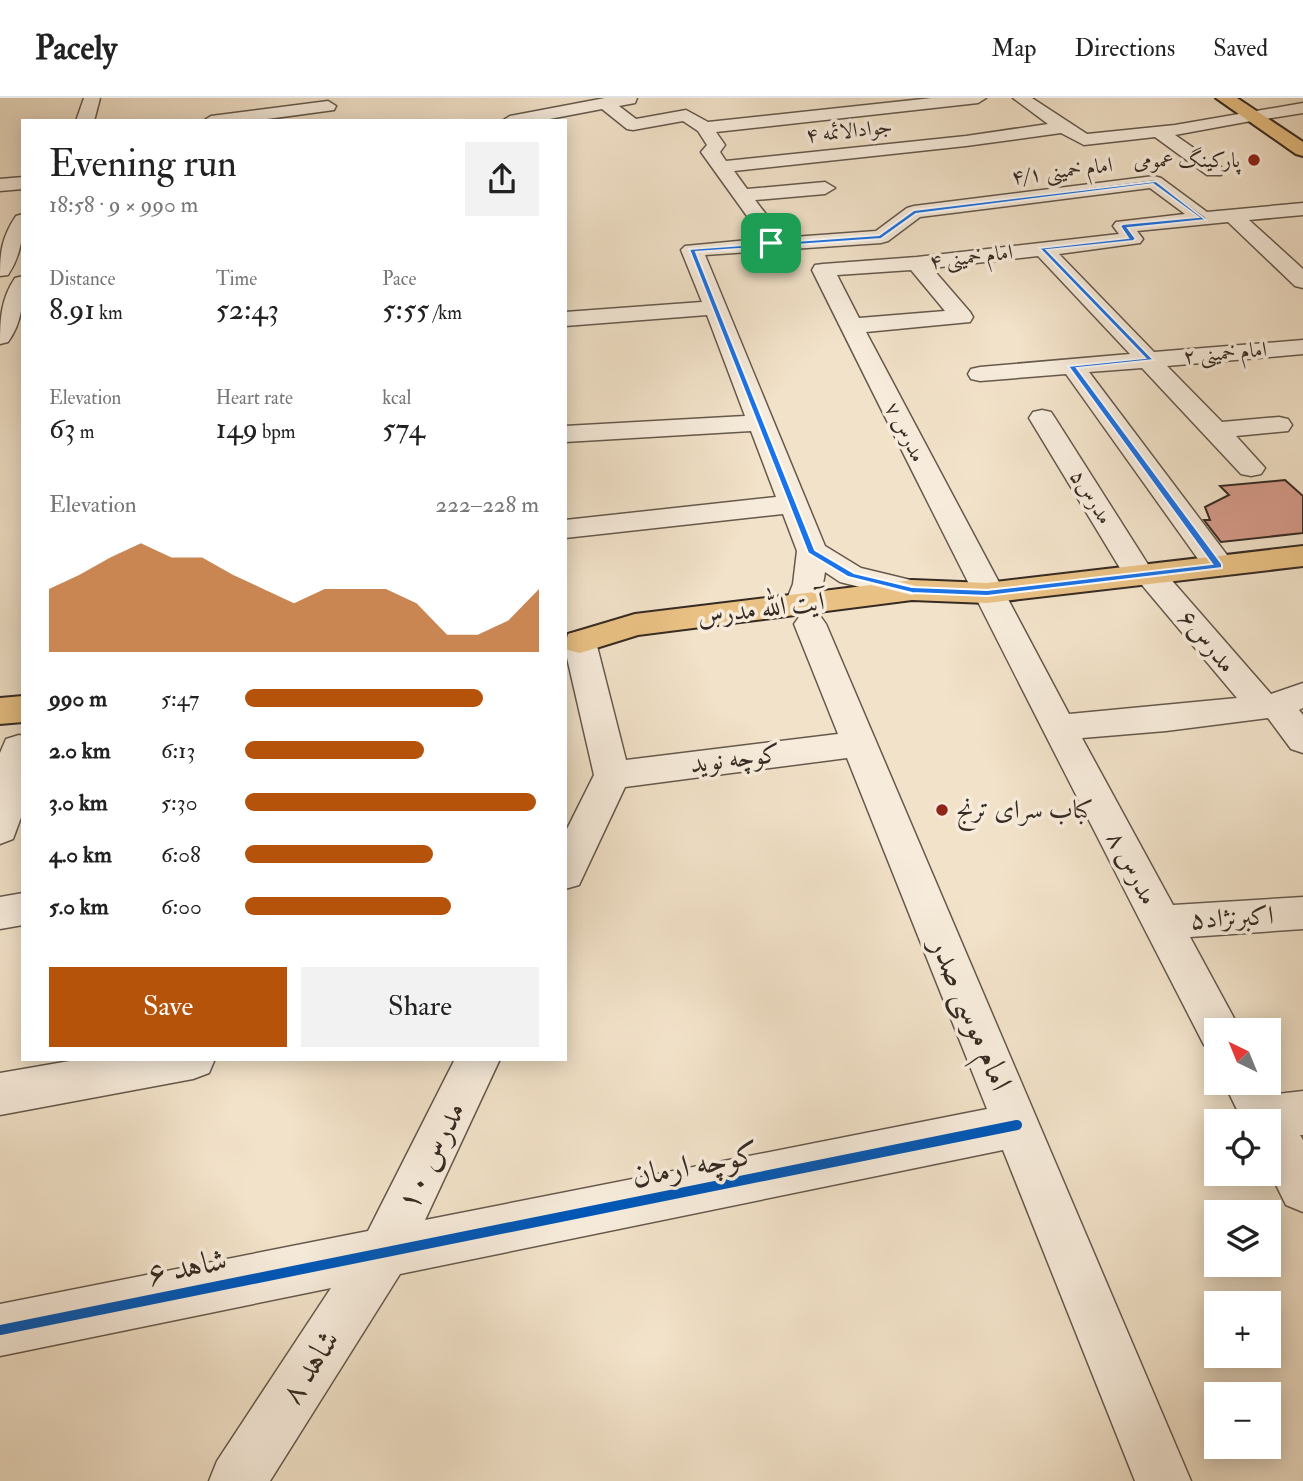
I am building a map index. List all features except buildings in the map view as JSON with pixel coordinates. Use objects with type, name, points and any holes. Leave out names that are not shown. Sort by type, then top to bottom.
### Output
[{"type":"main road","points":[[1224,98],[1303,139]]},
{"type":"main road","points":[[1240,98],[1303,150]]},
{"type":"main road","name":"آیت الله مدرس","points":[[573,643],[643,645],[912,590],[987,593],[1303,556]]},
{"type":"main road","name":"آیت الله مدرس","points":[[805,614],[944,607],[987,593]]},
{"type":"street","points":[[77,119],[92,98]]},
{"type":"street","points":[[521,119],[634,98]]},
{"type":"street","points":[[705,128],[978,98]]},
{"type":"street","points":[[1021,98],[1084,141],[1159,132],[1303,108]]},
{"type":"street","points":[[73,101],[76,119]]},
{"type":"street","points":[[223,119],[323,102],[340,119]]},
{"type":"street","points":[[605,103],[633,125],[686,116],[705,128],[716,145],[710,152],[762,222],[771,243],[692,250],[811,551],[805,614]]},
{"type":"street","points":[[736,106],[750,123]]},
{"type":"street","points":[[885,108],[919,146]]},
{"type":"street","name":"جوادالائمه ۴","points":[[722,167],[1064,127]]},
{"type":"street","points":[[1159,132],[1214,171]]},
{"type":"street","name":"امام خمینی ۴/۱","points":[[771,243],[881,237],[914,212],[1154,182],[1203,219]]},
{"type":"street","points":[[0,185],[21,183]]},
{"type":"street","points":[[742,195],[825,188]]},
{"type":"street","name":"امام خمینی ۴","points":[[823,270],[917,263],[1133,239],[1123,226],[1303,209]]},
{"type":"street","points":[[1233,216],[1303,281]]},
{"type":"street","points":[[0,270],[21,224]]},
{"type":"street","points":[[1042,248],[1251,468]]},
{"type":"street","points":[[851,326],[961,317],[917,263]]},
{"type":"street","name":"مدرس ۷","points":[[823,270],[987,593]]},
{"type":"street","points":[[9,331],[21,289]]},
{"type":"street","points":[[567,318],[715,308]]},
{"type":"street","name":"امام خمینی ۲","points":[[980,373],[1303,347]]},
{"type":"street","points":[[1072,366],[1219,566]]},
{"type":"street","name":"مدرس۵","points":[[1042,418],[1145,575]]},
{"type":"street","points":[[567,434],[760,423]]},
{"type":"street","points":[[1216,430],[1279,425]]},
{"type":"street","points":[[567,529],[793,504]]},
{"type":"street","points":[[811,551],[851,575],[912,590]]},
{"type":"street","name":"مدرس۶","points":[[1145,575],[1281,702]]},
{"type":"street","name":"مدرس ۸","points":[[987,593],[1212,1018]]},
{"type":"street","name":"امام موسی صدر","points":[[805,614],[1163,1481]]},
{"type":"street","points":[[567,866],[577,827],[612,775],[573,643]]},
{"type":"street","points":[[1058,727],[1166,719],[1281,702],[1303,740]]},
{"type":"street","name":"کوچه نوید","points":[[612,775],[859,744]]},
{"type":"street","points":[[0,829],[19,748]]},
{"type":"street","points":[[0,913],[21,909]]},
{"type":"street","name":"اکبرنژاد۵","points":[[1160,922],[1303,913]]},
{"type":"street","points":[[0,1094],[182,1061]]},
{"type":"street","name":"مدرس ۱۰","points":[[384,1252],[477,1061]]},
{"type":"street","name":"کوچه ارمان","points":[[384,1252],[1017,1125]]},
{"type":"street","points":[[1281,1137],[1303,1188]]},
{"type":"street","name":"شاهد ۶","points":[[0,1330],[384,1252]]},
{"type":"street","name":"شاهد ۸","points":[[237,1481],[384,1252]]},
{"type":"cycle path","points":[[912,590],[851,575],[812,551],[692,250],[881,237],[914,212],[1154,182],[1204,219]]},
{"type":"cycle path","points":[[0,1330],[1017,1125]]},
{"type":"place","name":"پارکینگ عمومی","points":[[1254,160]]},
{"type":"place","name":"کباب سرای ترنج","points":[[942,810]]},
{"type":"route","points":[[1154,182],[1203,219],[1123,226],[1133,239],[1042,248],[1150,360],[1072,366],[1219,566],[987,593],[912,590],[851,575],[811,551],[692,250],[771,243],[881,237],[914,212],[1154,182]]}]
